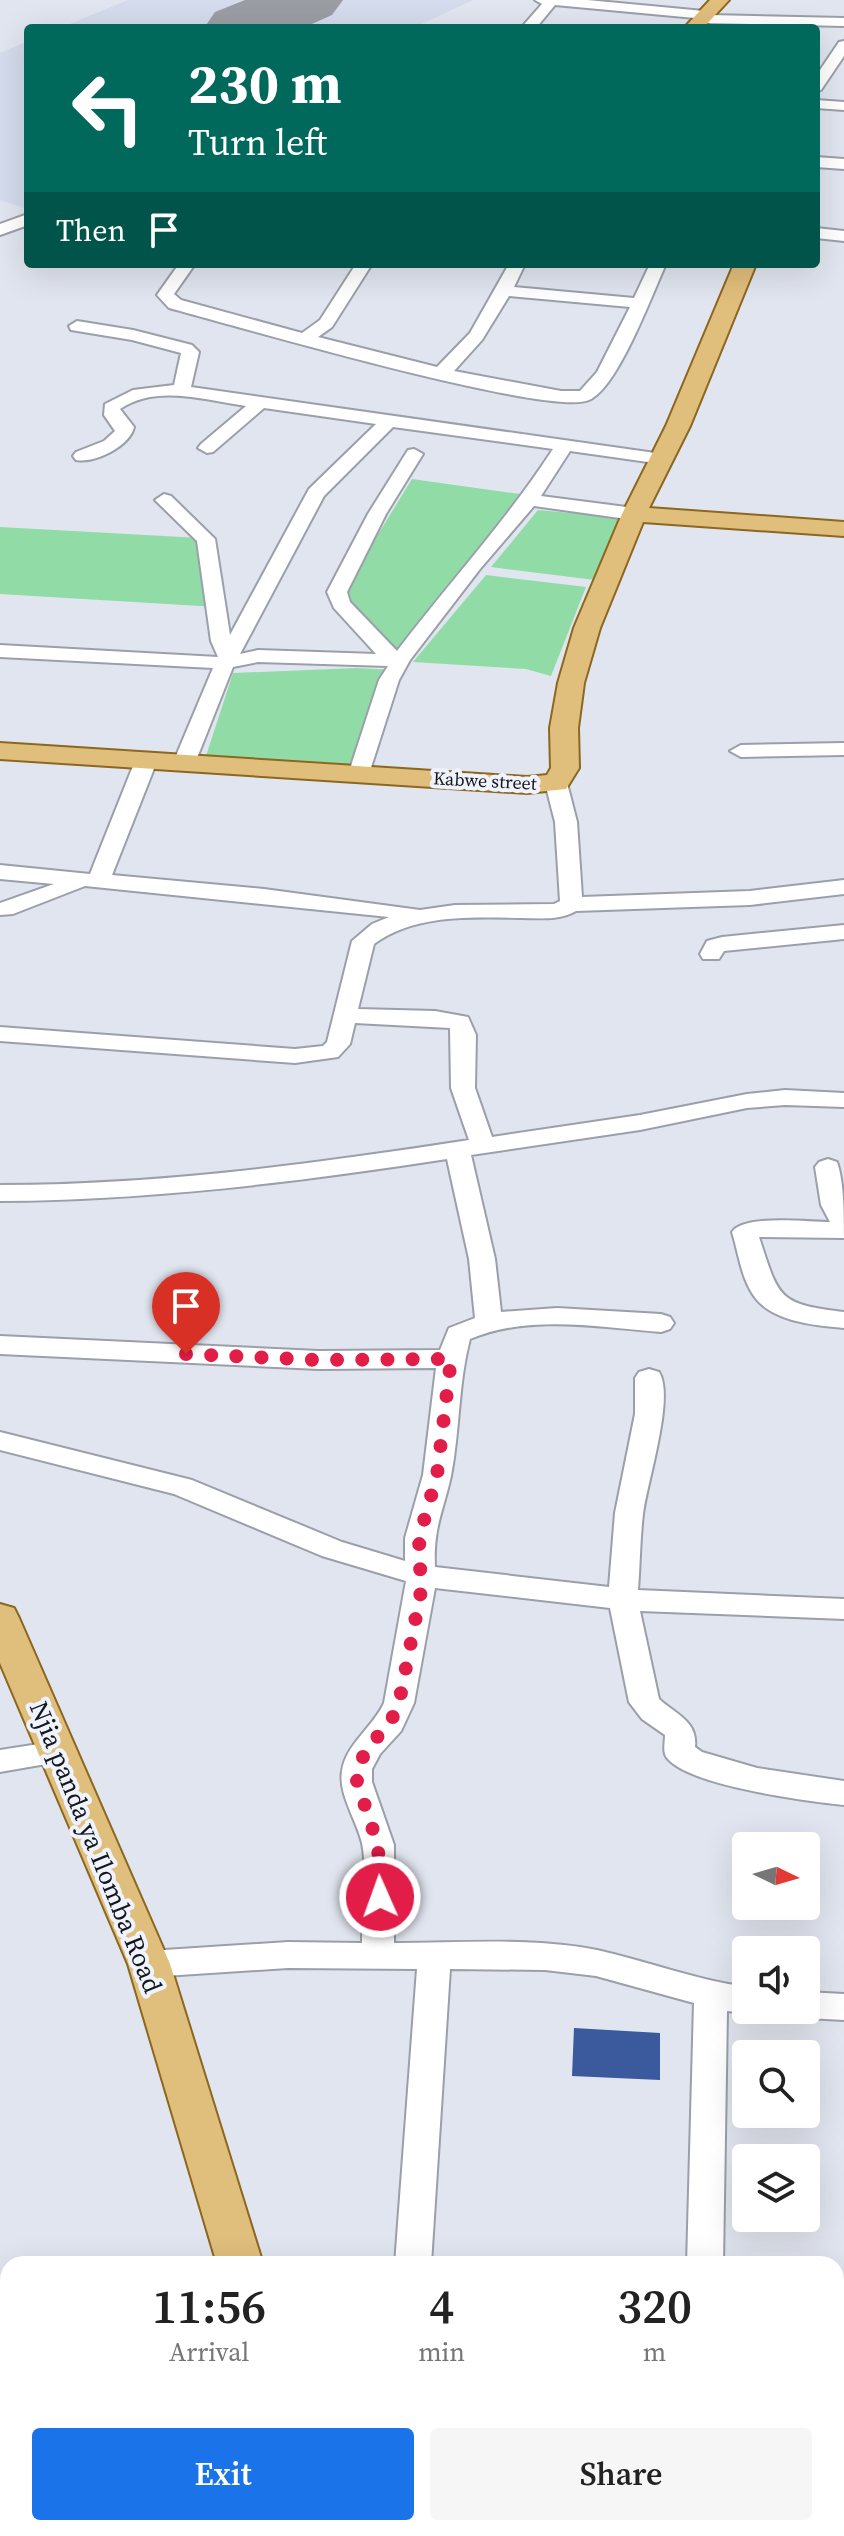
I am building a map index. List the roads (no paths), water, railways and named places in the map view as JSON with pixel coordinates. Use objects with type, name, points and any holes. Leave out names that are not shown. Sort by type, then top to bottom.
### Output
[{"type":"main road","points":[[699,21],[720,0]]},
{"type":"main road","name":"Kabwe street","points":[[0,751],[527,785],[556,783],[565,768],[564,728],[578,656],[634,514],[662,459],[743,268]]},
{"type":"main road","points":[[634,514],[844,529]]},
{"type":"main road","name":"Njia panda ya Ilomba Road","points":[[0,1618],[149,1964],[238,2256]]},
{"type":"street","points":[[531,24],[546,1],[699,21],[844,22]]},
{"type":"street","points":[[820,81],[844,45]]},
{"type":"street","points":[[820,104],[844,106]]},
{"type":"street","points":[[820,162],[844,164]]},
{"type":"street","points":[[0,230],[24,221]]},
{"type":"street","points":[[820,233],[844,236]]},
{"type":"street","points":[[184,268],[168,288],[165,295],[167,300],[305,339],[523,392],[562,398],[583,397],[608,367],[656,268]]},
{"type":"street","points":[[305,339],[326,323],[361,268]]},
{"type":"street","points":[[442,372],[466,351],[515,268]]},
{"type":"street","points":[[504,291],[638,303]]},
{"type":"street","points":[[77,326],[133,335],[186,349],[190,352],[190,361],[181,391]]},
{"type":"street","points":[[82,456],[110,445],[124,433],[125,427],[113,415],[111,408],[119,401],[138,394],[181,391],[662,459]]},
{"type":"street","points":[[207,448],[261,402]]},
{"type":"street","points":[[184,763],[227,658],[316,493],[390,420]]},
{"type":"street","points":[[359,775],[397,660],[529,500],[564,446]]},
{"type":"street","points":[[397,660],[341,604],[337,592],[377,514],[414,454]]},
{"type":"street","points":[[164,500],[206,539],[221,641],[227,658]]},
{"type":"street","points":[[529,500],[634,514]]},
{"type":"street","points":[[0,651],[397,660]]},
{"type":"street","points":[[741,751],[844,749]]},
{"type":"street","points":[[2,914],[95,880],[146,761]]},
{"type":"street","points":[[556,783],[566,822],[571,904]]},
{"type":"street","points":[[2,914],[10,873],[422,915],[559,911],[571,904],[750,898],[844,887]]},
{"type":"street","points":[[711,954],[715,946],[722,944],[842,924],[819,892]]},
{"type":"street","points":[[0,1034],[315,1056],[330,1052],[338,1044],[363,941],[381,927],[422,915]]},
{"type":"street","points":[[346,1016],[450,1019],[460,1022],[464,1029],[461,1070],[464,1094],[484,1146]]},
{"type":"street","points":[[0,1193],[105,1194],[457,1150],[671,1119],[763,1099],[844,1100]]},
{"type":"street","points":[[457,1150],[482,1259],[489,1323]]},
{"type":"street","points":[[828,1167],[834,1205],[844,1224]]},
{"type":"street","points":[[844,1230],[751,1229],[745,1232],[763,1290],[778,1306],[844,1320]]},
{"type":"street","points":[[378,1958],[378,1845],[357,1782],[357,1769],[368,1747],[390,1723],[399,1703],[422,1576],[418,1563],[419,1538],[437,1475],[451,1359],[458,1334],[489,1323],[544,1318],[661,1323]]},
{"type":"street","points":[[0,1345],[319,1360],[451,1359]]},
{"type":"street","points":[[649,1378],[649,1414],[629,1513],[623,1598],[644,1702],[649,1711],[678,1730],[682,1756],[753,1778],[844,1793]]},
{"type":"street","points":[[0,1441],[182,1487],[332,1549],[422,1576],[747,1608],[844,1609]]},
{"type":"street","points":[[0,1761],[58,1752]]},
{"type":"street","points":[[149,1964],[288,1955],[545,1957],[596,1963],[732,1998]]},
{"type":"street","points":[[414,2256],[434,1957]]},
{"type":"street","points":[[705,2256],[711,1995]]},
{"type":"street","points":[[820,2006],[844,2007]]}]
